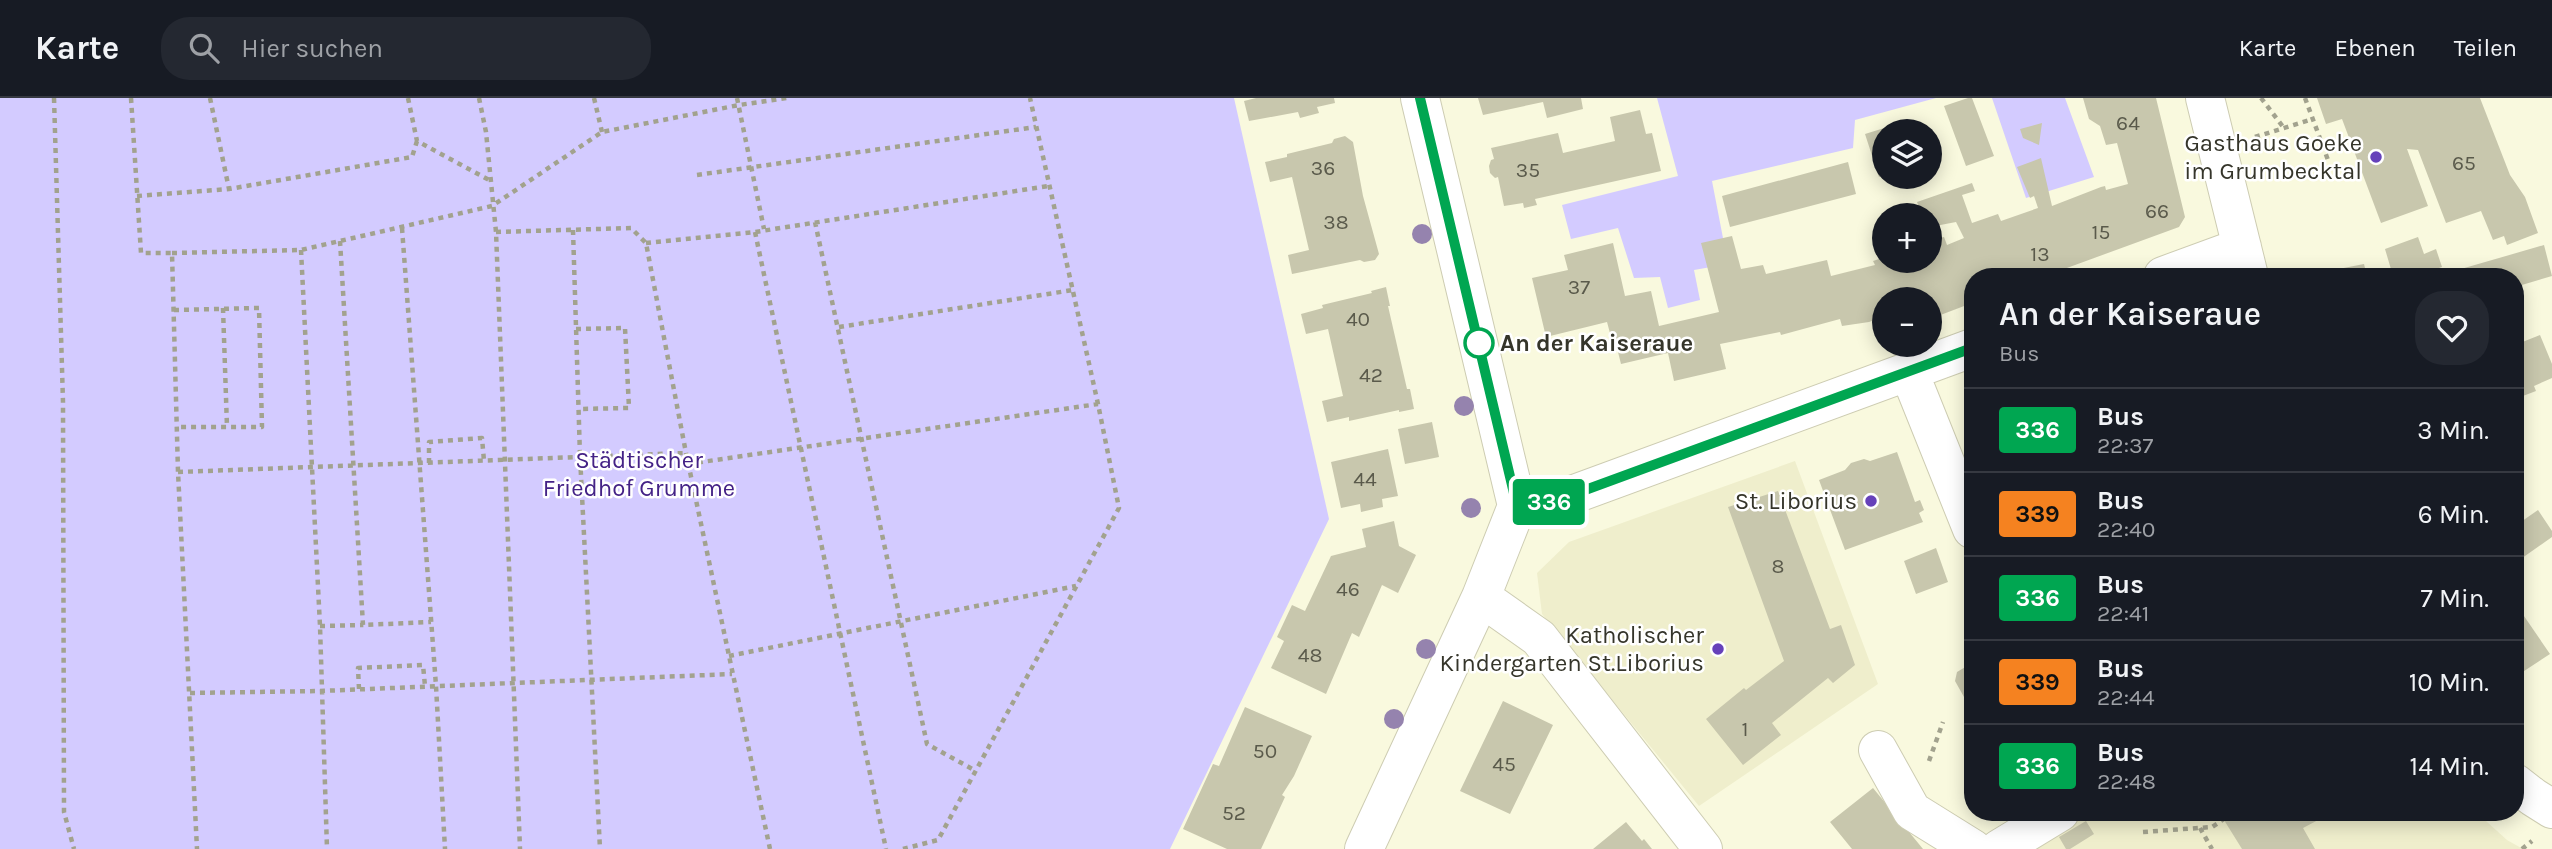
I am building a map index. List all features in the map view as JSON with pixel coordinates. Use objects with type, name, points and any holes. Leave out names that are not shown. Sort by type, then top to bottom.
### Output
[{"type":"street","points":[[1364,849],[1481,597],[1517,506],[1420,98]]},
{"type":"street","points":[[2205,98],[2245,262],[2210,268]]},
{"type":"street","points":[[1517,506],[1558,500],[1964,351]]},
{"type":"street","points":[[1909,372],[1964,509]]},
{"type":"street","points":[[1481,597],[1539,638],[1703,849]]},
{"type":"street","points":[[1878,750],[1912,811],[1973,849]]},
{"type":"street","points":[[2524,790],[2552,809]]},
{"type":"street","points":[[1999,849],[2045,821]]},
{"type":"path","points":[[54,98],[63,402],[64,812],[74,849]]},
{"type":"path","points":[[131,98],[141,253],[301,250],[402,228],[492,206],[602,132],[786,98]]},
{"type":"path","points":[[210,98],[229,189]]},
{"type":"path","points":[[137,196],[229,189],[412,157],[417,141],[408,98]]},
{"type":"path","points":[[479,98],[486,132],[496,232],[520,849]]},
{"type":"path","points":[[594,98],[602,132]]},
{"type":"path","points":[[737,98],[764,229]]},
{"type":"path","points":[[903,849],[938,840],[1119,508],[1030,98]]},
{"type":"path","points":[[2260,98],[2284,128],[2313,119]]},
{"type":"path","points":[[2305,98],[2329,159]]},
{"type":"path","points":[[697,175],[1036,127]]},
{"type":"path","points":[[417,141],[491,181]]},
{"type":"path","points":[[646,243],[755,232],[1048,186]]},
{"type":"path","points":[[816,222],[927,744],[976,771]]},
{"type":"path","points":[[402,228],[436,686],[445,849]]},
{"type":"path","points":[[496,232],[631,228],[646,243],[688,464],[770,849]]},
{"type":"path","points":[[573,230],[580,456],[600,849]]},
{"type":"path","points":[[755,232],[886,849]]},
{"type":"path","points":[[340,242],[363,625]]},
{"type":"path","points":[[301,250],[320,626],[327,849]]},
{"type":"path","points":[[172,253],[178,472],[197,849]]},
{"type":"path","points":[[838,327],[1073,290]]},
{"type":"path","points":[[174,310],[259,307],[262,427],[177,427]]},
{"type":"path","points":[[223,308],[227,427]]},
{"type":"path","points":[[576,329],[625,328],[629,408],[579,409]]},
{"type":"path","points":[[688,464],[1098,404]]},
{"type":"path","points":[[429,463],[429,442],[482,438],[484,461]]},
{"type":"path","points":[[178,472],[686,453]]},
{"type":"path","points":[[729,656],[1077,586]]},
{"type":"path","points":[[320,626],[431,622]]},
{"type":"path","points":[[359,689],[358,667],[423,665],[425,686]]},
{"type":"path","points":[[190,693],[320,691],[732,674]]},
{"type":"path","points":[[2144,832],[2211,827],[2221,821]]},
{"type":"path","points":[[2200,828],[2212,849]]},
{"type":"shaded area","name":"Katholischer Kindergarten St.Liborius","points":[[1795,461],[1878,684],[1699,806],[1542,614],[1537,573],[1569,542]]},
{"type":"shaded area","points":[[2075,821],[2486,821],[2507,840],[2523,849],[2028,849]]},
{"type":"green space","name":"Städtischer Friedhof Grumme","points":[[0,98],[1234,98],[1329,519],[1170,849],[0,849]]},
{"type":"green space","points":[[1657,98],[1936,98],[1855,120],[1853,148],[1712,181],[1728,264],[1694,270],[1700,300],[1668,308],[1660,277],[1634,278],[1618,228],[1571,239],[1562,205],[1678,176]]},
{"type":"green space","points":[[1992,98],[2065,98],[2094,177],[2026,198]]},
{"type":"building","points":[[1256,98],[1334,98],[1335,103],[1317,107],[1319,113],[1300,118],[1298,112],[1249,121],[1244,101]]},
{"type":"building","points":[[1478,98],[1581,98],[1583,109],[1547,118],[1543,102],[1483,115]]},
{"type":"building","points":[[1972,98],[1994,156],[1966,166],[1944,106]]},
{"type":"building","points":[[2083,98],[2156,98],[2185,217],[2179,227],[2067,268],[1964,268],[1964,306],[1942,314],[1942,287],[1872,287],[1872,321],[1842,326],[1840,319],[1781,335],[1780,332],[1720,344],[1726,369],[1674,381],[1668,353],[1621,364],[1614,336],[1611,337],[1607,322],[1546,337],[1532,278],[1568,270],[1564,255],[1613,243],[1625,296],[1651,291],[1659,326],[1719,312],[1701,243],[1732,236],[1741,269],[1763,265],[1766,274],[1827,260],[1831,276],[1872,266],[1872,273],[1942,273],[1942,238],[1947,245],[1964,238],[1956,222],[1942,225],[1942,203],[1917,202],[1972,183],[1975,191],[1962,195],[1972,223],[1998,214],[2001,221],[2038,208],[2034,196],[2030,198],[2017,167],[2041,158],[2052,206],[2101,187],[2105,186],[2106,190],[2128,184],[2117,143],[2106,145],[2100,126],[2089,119]]},
{"type":"building","points":[[2317,98],[2480,98],[2510,175],[2525,197],[2538,233],[2507,245],[2504,236],[2493,240],[2481,211],[2446,223],[2418,150],[2407,149],[2428,206],[2381,223],[2342,119],[2326,124]]},
{"type":"building","points":[[1640,110],[1646,134],[1652,133],[1661,171],[1535,199],[1537,205],[1524,208],[1523,203],[1504,206],[1498,177],[1495,178],[1490,173],[1489,166],[1494,159],[1491,148],[1558,133],[1563,153],[1615,141],[1610,117]]},
{"type":"building","points":[[2042,123],[2039,145],[2023,138],[2020,129]]},
{"type":"building","points":[[1872,132],[1872,156],[1865,134]]},
{"type":"building","points":[[1345,136],[1353,142],[1363,196],[1379,254],[1375,260],[1360,260],[1292,274],[1288,255],[1309,250],[1292,177],[1270,182],[1265,162],[1332,143],[1334,139]]},
{"type":"building","points":[[1848,162],[1856,194],[1730,227],[1722,196]]},
{"type":"building","points":[[2418,237],[2424,254],[2436,249],[2442,267],[2391,268],[2385,249]]},
{"type":"building","points":[[2544,245],[2552,276],[2524,284],[2524,268],[2464,268]]},
{"type":"building","points":[[2364,264],[2365,268],[2344,268]]},
{"type":"building","points":[[1386,287],[1407,389],[1410,389],[1414,409],[1349,421],[1349,417],[1327,422],[1322,401],[1343,396],[1328,329],[1306,334],[1301,314],[1323,308],[1322,305]]},
{"type":"building","points":[[2540,335],[2552,364],[2552,378],[2534,386],[2536,391],[2524,396],[2524,341]]},
{"type":"building","points":[[1432,422],[1439,457],[1405,464],[1398,429]]},
{"type":"building","points":[[1388,449],[1398,496],[1382,499],[1383,507],[1361,512],[1360,504],[1341,508],[1331,462]]},
{"type":"building","name":"St. Liborius","points":[[1897,452],[1915,502],[1920,500],[1924,510],[1919,513],[1923,522],[1845,550],[1819,480],[1845,470],[1851,463],[1864,459],[1870,461]]},
{"type":"building","points":[[1778,491],[1830,629],[1841,625],[1855,665],[1833,683],[1828,678],[1772,723],[1781,735],[1743,765],[1706,719],[1744,688],[1746,690],[1784,661],[1728,507]]},
{"type":"building","points":[[2538,510],[2552,531],[2552,537],[2524,557],[2524,520]]},
{"type":"building","points":[[1394,521],[1399,546],[1416,555],[1398,593],[1382,585],[1359,637],[1352,633],[1326,694],[1271,668],[1284,641],[1277,637],[1292,605],[1305,611],[1331,556],[1366,547],[1362,529]]},
{"type":"building","points":[[1936,548],[1948,582],[1916,594],[1904,561]]},
{"type":"building","points":[[2524,616],[2550,654],[2524,671]]},
{"type":"building","points":[[1964,668],[1964,697],[1955,681],[1957,672]]},
{"type":"building","points":[[1503,701],[1553,725],[1510,814],[1460,791]]},
{"type":"building","points":[[1245,707],[1312,736],[1282,795],[1285,797],[1261,849],[1227,849],[1183,829],[1213,764],[1219,766]]},
{"type":"building","points":[[1873,788],[1923,849],[1852,849],[1830,822]]},
{"type":"building","points":[[2086,821],[2094,834],[2066,849],[2059,837]]},
{"type":"building","points":[[2225,821],[2316,821],[2303,828],[2315,849],[2242,849]]},
{"type":"building","points":[[1626,822],[1652,849],[1593,849]]},
{"type":"bus line","name":"336","points":[[1420,98],[1517,506],[1558,500],[1964,351]]},
{"type":"place","name":"Gasthaus Goeke im Grumbecktal","points":[[2376,157]]},
{"type":"place","name":"An der Kaiseraue","points":[[1479,343]]},
{"type":"place","name":"St. Liborius","points":[[1871,501]]},
{"type":"place","name":"Katholischer Kindergarten St.Liborius","points":[[1718,649]]}]
